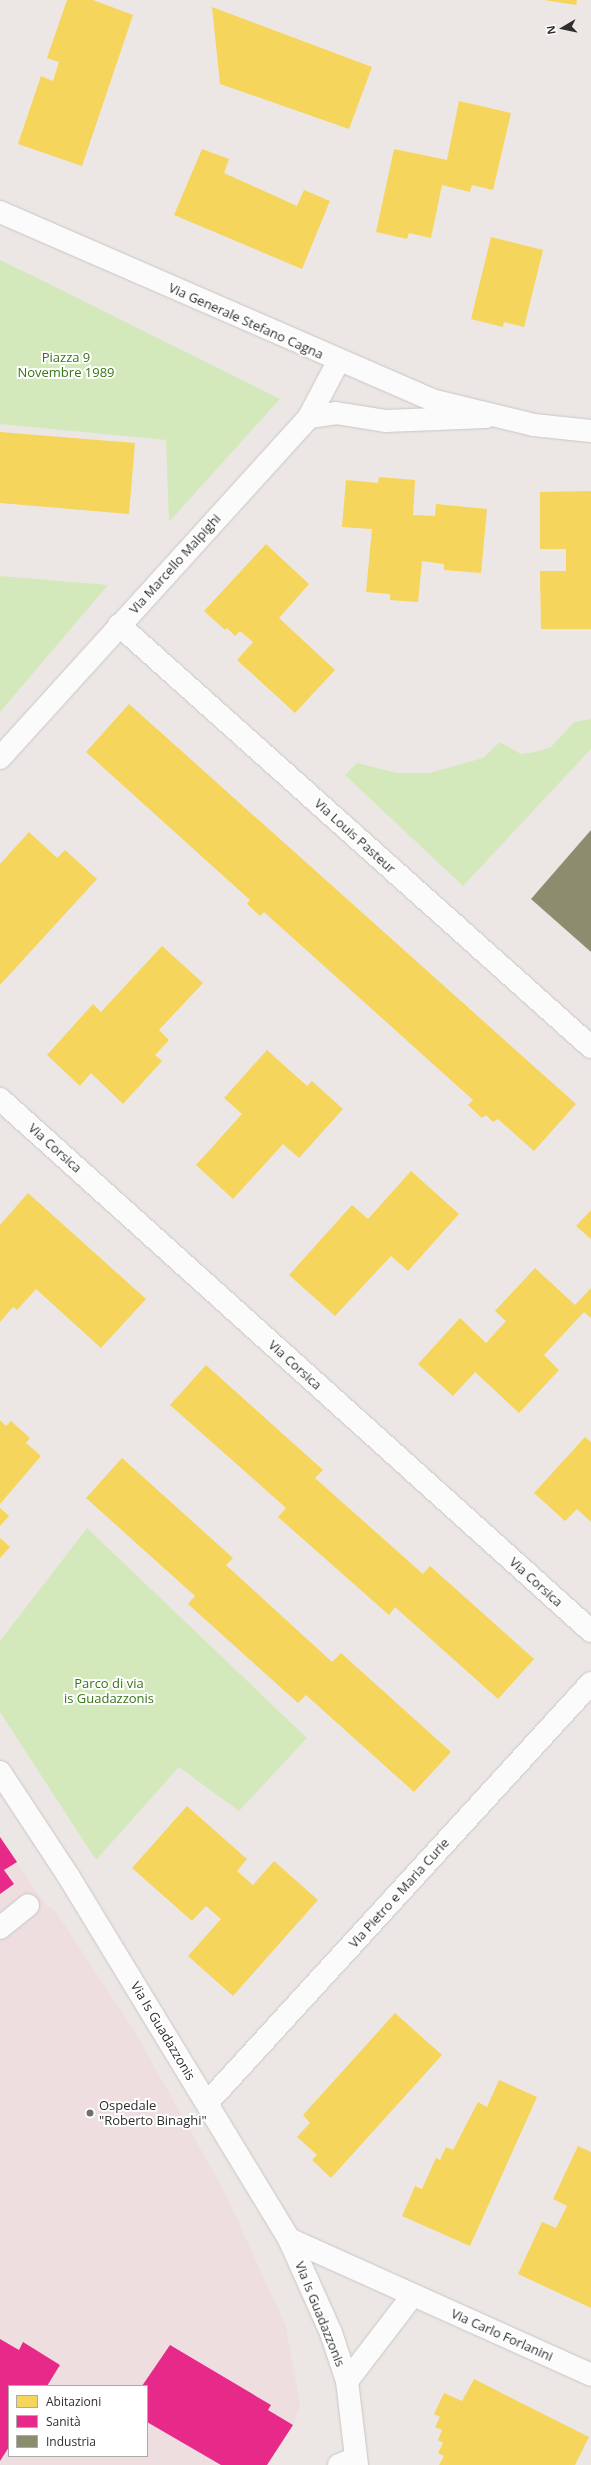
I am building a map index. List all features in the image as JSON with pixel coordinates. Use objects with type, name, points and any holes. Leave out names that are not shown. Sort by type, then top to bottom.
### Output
[{"type":"street","name":"Via Generale Stefano Cagna","points":[[0,212],[338,362],[435,401],[534,425],[591,430]]},
{"type":"street","name":"Via Marcello Malpighi","points":[[0,758],[308,417],[338,362]]},
{"type":"street","name":"Via Generale Stefano Cagna","points":[[308,417],[336,413],[386,421],[496,416]]},
{"type":"street","name":"Via Louis Pasteur","points":[[119,625],[591,1047]]},
{"type":"street","name":"Via Corsica","points":[[0,1099],[591,1631]]},
{"type":"street","name":"Via Pietro e Maria Curie","points":[[207,2103],[591,1683]]},
{"type":"street","name":"Via Is Guadazzonis","points":[[0,1772],[69,1877],[289,2239],[331,2333],[347,2381],[351,2463]]},
{"type":"street","points":[[0,1928],[28,1905]]},
{"type":"street","name":"Via Carlo Forlanini","points":[[289,2239],[591,2375]]},
{"type":"street","points":[[347,2381],[413,2295]]},
{"type":"shaded area","name":"Ospedale \"Roberto Binaghi\"","points":[[0,1837],[44,1903],[56,1912],[136,2034],[225,2193],[286,2327],[300,2405],[293,2425],[267,2465],[0,2465]]},
{"type":"green space","name":"Piazza 9 Novembre 1989","points":[[0,260],[280,399],[169,522],[166,440],[0,424]]},
{"type":"green space","points":[[0,576],[108,585],[0,712]]},
{"type":"green space","points":[[591,719],[591,749],[463,886],[345,775],[357,763],[397,773],[429,773],[483,758],[500,742],[521,754],[535,752],[551,747],[574,722]]},
{"type":"green space","name":"Parco di via is Guadazzonis","points":[[87,1528],[307,1738],[239,1811],[179,1767],[96,1860],[0,1712],[0,1641]]},
{"type":"building: Abitazioni","points":[[67,0],[93,0],[133,15],[82,166],[18,144],[41,76],[53,81],[59,62],[47,58]]},
{"type":"building: Abitazioni","points":[[544,0],[577,0],[576,5]]},
{"type":"building: Abitazioni","points":[[212,7],[372,67],[349,129],[220,84]]},
{"type":"building: Abitazioni","points":[[459,101],[511,113],[493,190],[472,185],[470,192],[442,185],[431,238],[409,233],[407,239],[376,232],[394,149],[447,160]]},
{"type":"building: Abitazioni","points":[[202,149],[229,159],[224,173],[297,206],[304,190],[330,201],[302,269],[174,215]]},
{"type":"building: Abitazioni","points":[[491,237],[543,250],[524,327],[504,322],[503,327],[471,319]]},
{"type":"building: Abitazioni","points":[[0,432],[135,443],[129,514],[0,503]]},
{"type":"building: Abitazioni","points":[[379,477],[415,480],[413,515],[435,516],[436,504],[487,509],[481,573],[444,570],[444,564],[422,561],[418,602],[390,600],[390,594],[366,592],[372,529],[342,527],[346,480],[378,483]]},
{"type":"building: Abitazioni","points":[[591,491],[591,629],[541,629],[540,571],[566,571],[566,549],[540,549],[540,492]]},
{"type":"building: Abitazioni","points":[[266,544],[309,584],[279,618],[335,670],[295,713],[237,660],[253,642],[240,631],[235,636],[227,628],[225,630],[204,611]]},
{"type":"building: Abitazioni","points":[[129,704],[576,1104],[534,1151],[498,1119],[493,1122],[486,1115],[482,1118],[468,1105],[473,1100],[264,912],[260,916],[247,904],[250,900],[86,752]]},
{"type":"building: Abitazioni","points":[[29,832],[57,858],[65,850],[97,879],[0,985],[0,864]]},
{"type":"building: Abitazioni","points":[[162,946],[203,983],[159,1030],[169,1040],[155,1055],[162,1061],[123,1104],[91,1073],[80,1086],[47,1055],[93,1004],[101,1012]]},
{"type":"building: Abitazioni","points":[[267,1050],[307,1086],[312,1081],[343,1109],[299,1158],[283,1144],[233,1199],[196,1165],[242,1114],[224,1098]]},
{"type":"building: Abitazioni","points":[[411,1171],[459,1214],[408,1271],[391,1256],[335,1316],[289,1275],[352,1205],[368,1219]]},
{"type":"building: Abitazioni","points":[[28,1193],[146,1299],[101,1348],[36,1289],[17,1310],[13,1307],[0,1322],[0,1225]]},
{"type":"building: Abitazioni","points":[[591,1210],[591,1239],[576,1226]]},
{"type":"building: Abitazioni","points":[[535,1268],[575,1305],[591,1288],[591,1318],[584,1312],[544,1355],[559,1370],[519,1413],[475,1372],[453,1396],[418,1364],[460,1318],[486,1343],[506,1321],[495,1311]]},
{"type":"building: Abitazioni","points":[[206,1365],[323,1470],[315,1478],[423,1574],[430,1566],[534,1659],[498,1699],[395,1607],[389,1615],[278,1517],[286,1508],[170,1405]]},
{"type":"building: Abitazioni","points":[[0,1420],[6,1426],[11,1421],[30,1438],[26,1443],[41,1456],[0,1504]]},
{"type":"building: Abitazioni","points":[[585,1437],[591,1442],[591,1522],[577,1509],[565,1521],[534,1493]]},
{"type":"building: Abitazioni","points":[[122,1458],[233,1558],[226,1565],[332,1662],[341,1653],[451,1752],[414,1792],[306,1695],[298,1703],[188,1604],[195,1596],[86,1498]]},
{"type":"building: Abitazioni","points":[[0,1508],[9,1516],[0,1526]]},
{"type":"building: Abitazioni","points":[[0,1538],[10,1547],[0,1558]]},
{"type":"building: Abitazioni","points":[[187,1806],[247,1859],[237,1871],[253,1885],[274,1861],[318,1900],[233,1996],[188,1956],[221,1919],[206,1906],[192,1921],[132,1868]]},
{"type":"building: Abitazioni","points":[[395,2013],[442,2055],[331,2178],[312,2160],[317,2155],[297,2137],[310,2123],[303,2115]]},
{"type":"building: Abitazioni","points":[[499,2080],[537,2097],[470,2246],[402,2216],[415,2186],[422,2189],[436,2158],[440,2160],[446,2147],[453,2150],[478,2102],[487,2107]]},
{"type":"building: Abitazioni","points":[[578,2146],[591,2152],[591,2308],[518,2274],[542,2222],[556,2228],[567,2206],[553,2199]]},
{"type":"building: Abitazioni","points":[[474,2379],[589,2437],[575,2465],[439,2465],[444,2456],[438,2453],[443,2443],[438,2440],[442,2430],[435,2427],[440,2417],[434,2414],[444,2393],[462,2401]]},
{"type":"building: Sanità","points":[[0,1837],[17,1862],[4,1870],[14,1884],[0,1894]]},
{"type":"building: Sanità","points":[[0,2339],[19,2350],[23,2342],[60,2365],[48,2385],[8,2385],[8,2449],[0,2461]]},
{"type":"building: Sanità","points":[[170,2345],[271,2405],[268,2410],[293,2425],[267,2465],[221,2465],[148,2423],[148,2385],[143,2385]]},
{"type":"building: Industria","points":[[591,830],[591,952],[531,899]]},
{"type":"place","name":"Ospedale \"Roberto Binaghi\"","points":[[90,2113]]}]
